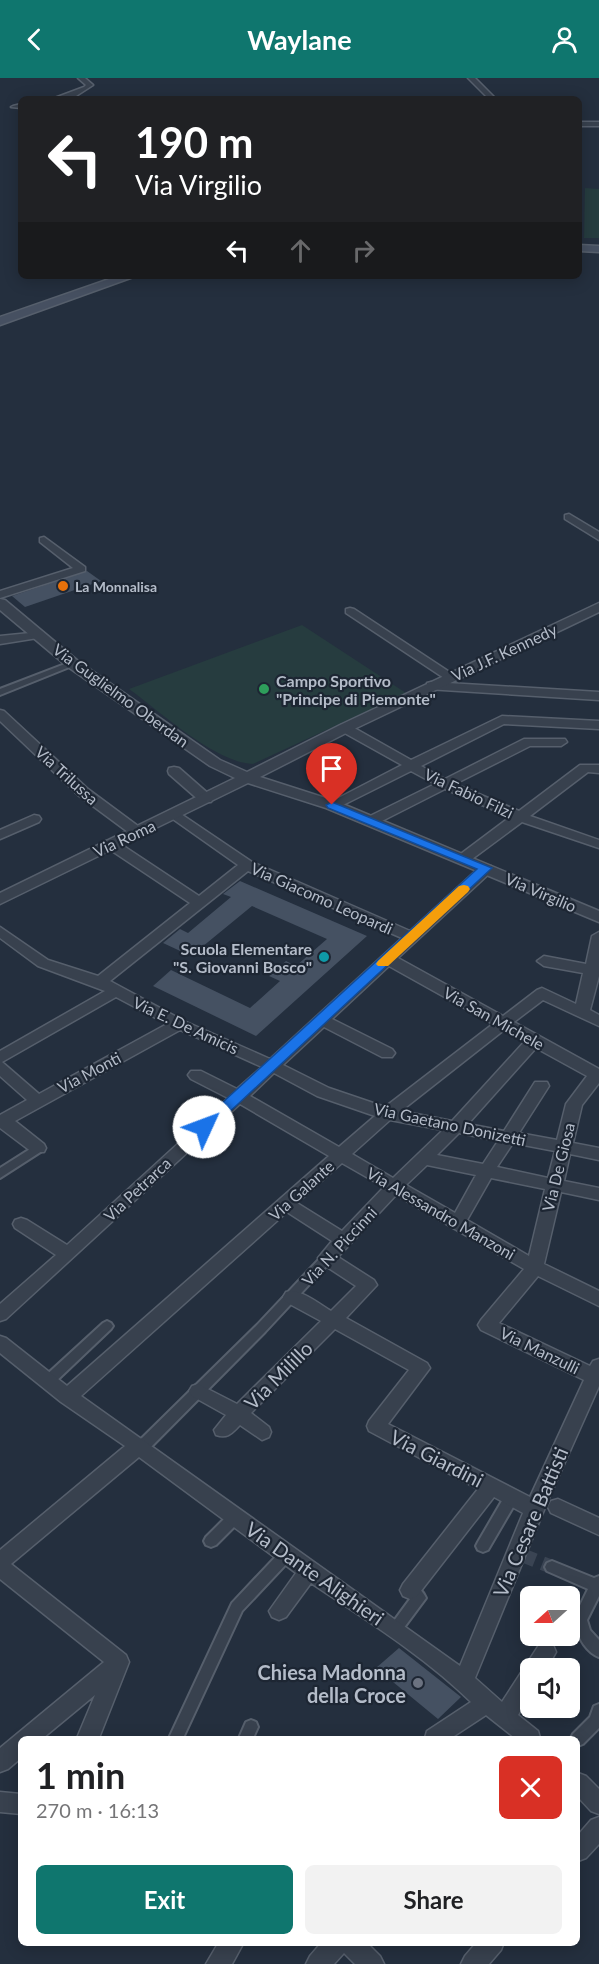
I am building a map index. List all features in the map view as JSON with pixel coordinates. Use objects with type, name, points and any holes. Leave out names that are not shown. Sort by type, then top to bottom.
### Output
[{"type":"main road","points":[[582,248],[599,249]]},
{"type":"main road","points":[[0,321],[121,279]]},
{"type":"street","points":[[71,96],[87,89],[90,85],[81,78]]},
{"type":"street","points":[[471,78],[490,96]]},
{"type":"street","points":[[582,124],[599,124]]},
{"type":"street","points":[[569,517],[599,537]]},
{"type":"street","points":[[0,595],[81,569],[44,540]]},
{"type":"street","name":"Via Guglielmo Oberdan","points":[[0,603],[73,664],[215,763],[247,778]]},
{"type":"street","name":"Via J.F. Kennedy","points":[[247,778],[431,686],[599,607]]},
{"type":"street","points":[[350,611],[451,677]]},
{"type":"street","points":[[0,640],[40,635]]},
{"type":"street","points":[[0,692],[73,664]]},
{"type":"street","points":[[431,686],[599,696]]},
{"type":"street","name":"Via Trilussa","points":[[0,714],[83,792],[137,832]]},
{"type":"street","points":[[332,805],[502,720],[599,725]]},
{"type":"street","name":"Via Fabio Filzi","points":[[345,728],[444,784],[521,817],[599,844]]},
{"type":"street","points":[[372,821],[528,742],[561,742]]},
{"type":"street","points":[[464,859],[585,768],[599,768]]},
{"type":"street","points":[[174,771],[207,799]]},
{"type":"street","name":"Via Roma","points":[[0,899],[247,778]]},
{"type":"street","name":"Via Virgilio","points":[[247,778],[332,805],[599,917]]},
{"type":"street","name":"Via Giacomo Leopardi","points":[[175,814],[246,865],[412,937]]},
{"type":"street","points":[[0,835],[34,819]]},
{"type":"street","points":[[111,844],[199,903]]},
{"type":"street","points":[[100,982],[246,865]]},
{"type":"street","name":"Via Petrarca","points":[[0,1314],[273,1066],[486,868]]},
{"type":"street","name":"Via E. De Amicis","points":[[0,931],[43,963],[100,982],[179,1024],[273,1066]]},
{"type":"street","points":[[599,936],[596,970],[582,1012],[599,1021]]},
{"type":"street","name":"Via San Michele","points":[[388,958],[598,1076]]},
{"type":"street","points":[[544,961],[596,970]]},
{"type":"street","points":[[0,1058],[115,991]]},
{"type":"street","name":"Via Galante","points":[[67,1397],[387,1114],[542,993],[582,1012]]},
{"type":"street","points":[[322,1020],[387,1053]]},
{"type":"street","name":"Via Monti","points":[[2,1120],[179,1024]]},
{"type":"street","name":"Via N. Piccinni","points":[[139,1446],[147,1442],[292,1297],[343,1240],[456,1127],[535,1041]]},
{"type":"street","name":"Via Gaetano Donizetti","points":[[273,1066],[323,1092],[387,1114],[599,1154]]},
{"type":"street","points":[[0,1067],[36,1100]]},
{"type":"street","name":"Via Alessandro Manzoni","points":[[196,1075],[238,1096],[535,1267],[597,1296]]},
{"type":"street","name":"Via De Giosa","points":[[535,1267],[574,1104],[598,1076]]},
{"type":"street","points":[[458,1222],[507,1137],[541,1086]]},
{"type":"street","points":[[0,1174],[38,1148],[2,1120]]},
{"type":"street","points":[[423,1158],[599,1194]]},
{"type":"street","points":[[286,1204],[343,1240]]},
{"type":"street","points":[[21,1224],[68,1254]]},
{"type":"street","name":"Via Milillo","points":[[223,1430],[368,1285],[327,1258]]},
{"type":"street","name":"Via Manzulli","points":[[535,1267],[487,1325],[597,1371]]},
{"type":"street","name":"Via Giardini","points":[[292,1297],[421,1368],[376,1426],[491,1486],[544,1504],[599,1527]]},
{"type":"street","points":[[47,1382],[107,1326]]},
{"type":"street","name":"Via Dante Alighieri","points":[[0,1343],[67,1397],[139,1446],[286,1555],[395,1629],[464,1681],[527,1736]]},
{"type":"street","name":"Via Cesare Battisti","points":[[464,1681],[519,1554],[544,1504],[597,1371]]},
{"type":"street","points":[[198,1391],[239,1414],[262,1432]]},
{"type":"street","points":[[119,1662],[0,1565],[139,1446]]},
{"type":"street","points":[[395,1629],[419,1598],[410,1590],[491,1486]]},
{"type":"street","points":[[483,1546],[511,1498]]},
{"type":"street","points":[[211,1541],[234,1516]]},
{"type":"street","points":[[177,1736],[237,1607],[286,1555]]},
{"type":"street","points":[[552,1567],[598,1584],[580,1620],[584,1634],[599,1651]]},
{"type":"street","points":[[279,1611],[309,1571]]},
{"type":"street","points":[[30,1736],[119,1662]]},
{"type":"street","points":[[89,1736],[119,1662]]},
{"type":"street","points":[[504,1718],[520,1693]]},
{"type":"street","points":[[438,1736],[487,1703]]},
{"type":"street","points":[[580,1737],[597,1720],[599,1711]]},
{"type":"street","points":[[0,1762],[18,1747]]},
{"type":"street","points":[[580,1785],[599,1804]]},
{"type":"street","points":[[0,1802],[18,1804]]},
{"type":"street","points":[[580,1848],[599,1828]]},
{"type":"street","points":[[218,1964],[230,1946]]},
{"type":"street","points":[[318,1964],[334,1946]]},
{"type":"street","points":[[353,1946],[372,1964]]},
{"type":"street","points":[[473,1964],[489,1946]]},
{"type":"green space","points":[[585,188],[599,189],[599,238],[584,238]]},
{"type":"green space","name":"Campo Sportivo \"Principe di Piemonte\"","points":[[302,625],[406,693],[253,764],[222,755],[205,745],[129,689]]},
{"type":"building","name":"La Monnalisa","points":[[87,571],[101,581],[25,607],[12,596]]},
{"type":"building","name":"Scuola Elementare \"S. Giovanni Bosco\"","points":[[240,881],[367,936],[256,1036],[153,986],[171,970],[250,1008],[280,981],[269,976],[286,961],[296,966],[327,939],[252,906],[191,956],[163,943],[180,929],[188,933],[231,897],[223,894]]},
{"type":"building","name":"Chiesa Madonna della Croce","points":[[399,1648],[461,1697],[438,1719],[376,1668]]},
{"type":"tunnel","points":[[522,1555],[552,1567]]},
{"type":"slow traffic","points":[[383,964],[464,889]]},
{"type":"place","name":"La Monnalisa","points":[[63,586]]},
{"type":"place","name":"Campo Sportivo \"Principe di Piemonte\"","points":[[264,689]]},
{"type":"place","name":"Scuola Elementare \"S. Giovanni Bosco\"","points":[[324,957]]},
{"type":"place","name":"Chiesa Madonna della Croce","points":[[418,1683]]},
{"type":"route","points":[[204,1127],[486,868],[332,805]]}]
